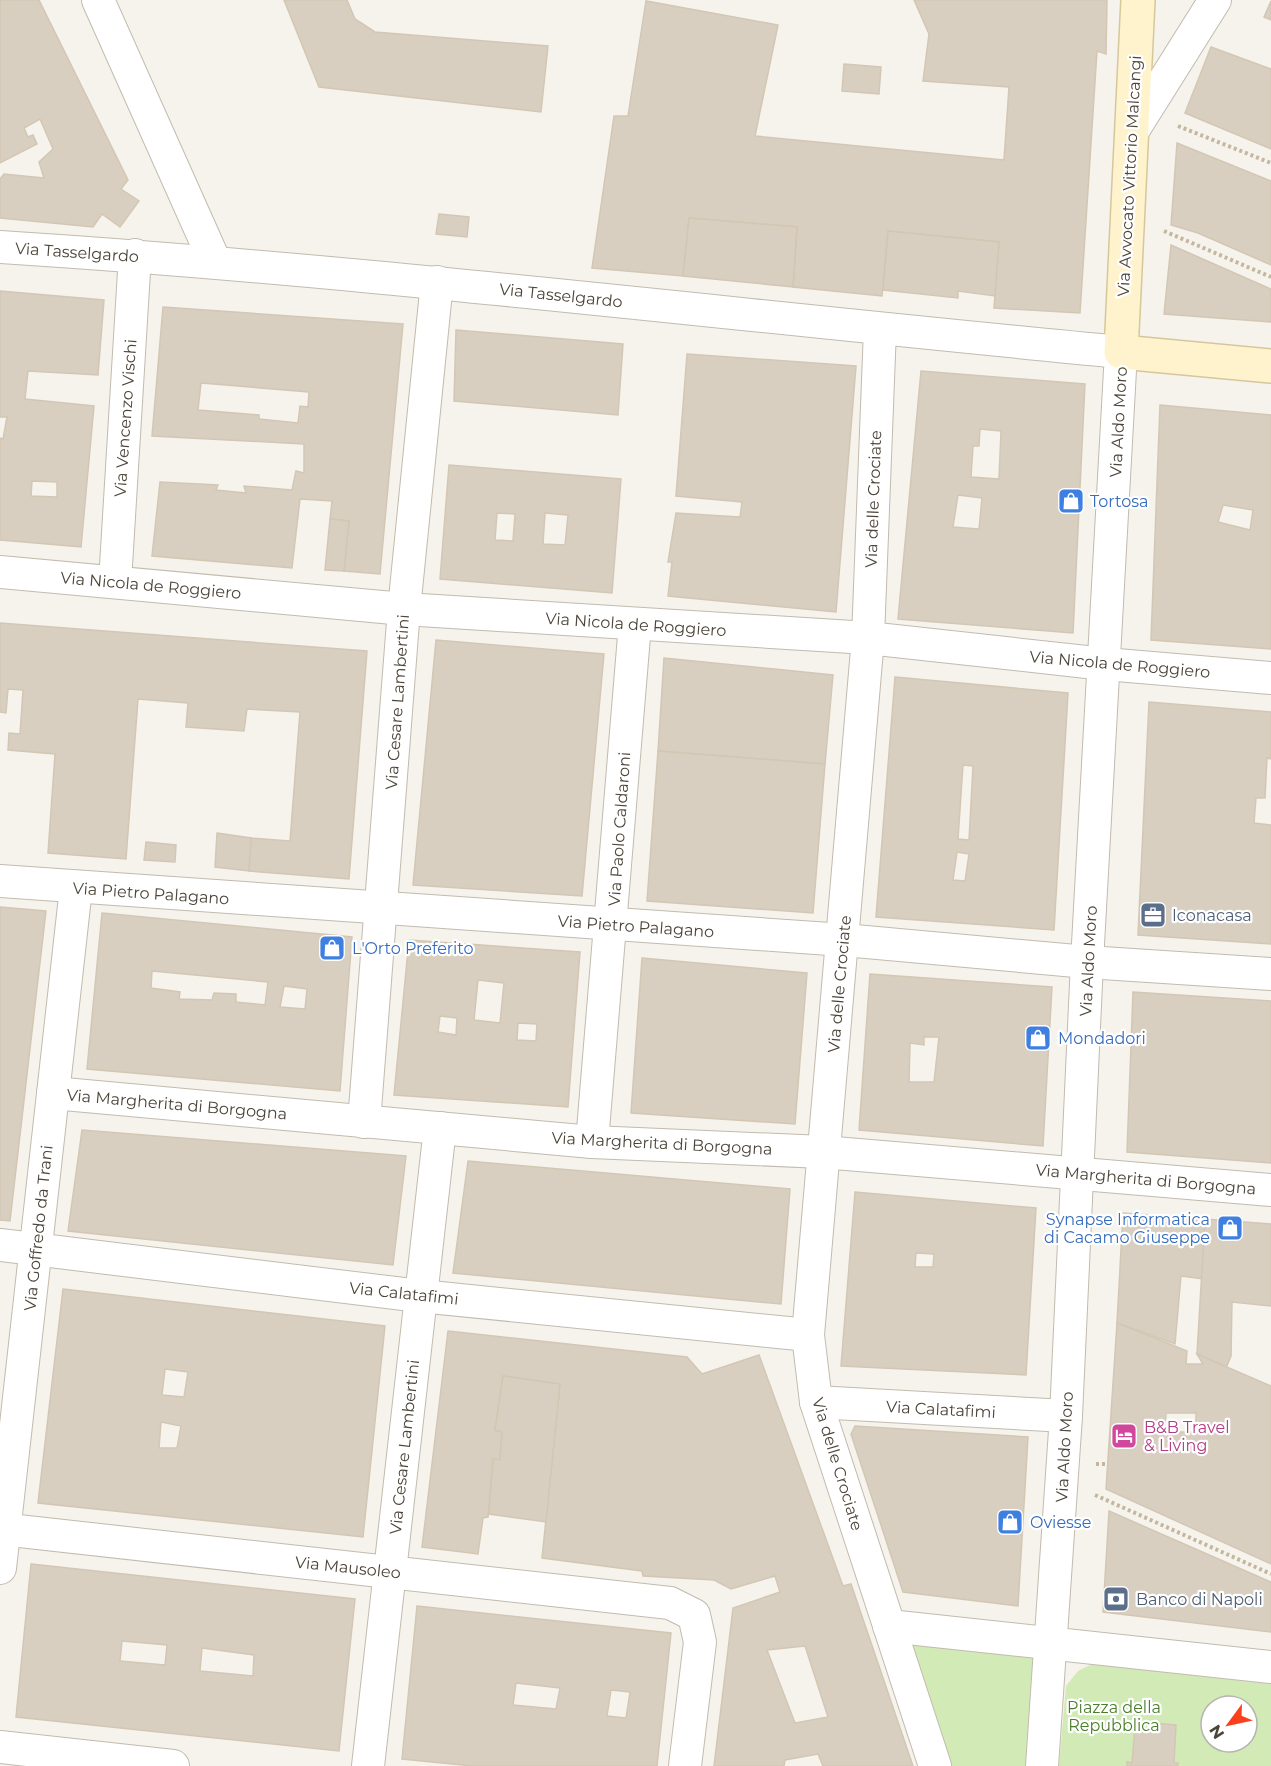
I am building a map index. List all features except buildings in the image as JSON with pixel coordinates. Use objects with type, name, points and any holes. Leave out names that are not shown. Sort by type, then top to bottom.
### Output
[{"type":"main road","name":"Via Avvocato Vittorio Malcangi","points":[[1122,352],[1126,215],[1138,123],[1138,0]]},
{"type":"main road","points":[[1122,352],[1271,366]]},
{"type":"street","points":[[98,0],[214,262]]},
{"type":"street","points":[[1138,123],[1215,0]]},
{"type":"street","name":"Via Tasselgardo","points":[[0,246],[135,255],[436,282],[1122,352]]},
{"type":"street","name":"Via Vencenzo Vischi","points":[[115,582],[135,255]]},
{"type":"street","name":"Via Cesare Lambertini","points":[[364,1122],[404,609],[436,282]]},
{"type":"street","name":"Via delle Crociate","points":[[880,329],[868,638],[844,940],[808,1335],[816,1402],[890,1626]]},
{"type":"street","name":"Via Aldo Moro","points":[[1051,1642],[1066,1416],[1087,962],[1122,352]]},
{"type":"street","name":"Via Nicola de Roggiero","points":[[0,572],[404,609],[868,638],[1105,664],[1271,678]]},
{"type":"street","name":"Via Paolo Caldaroni","points":[[592,1142],[635,624]]},
{"type":"street","name":"Via Pietro Palagano","points":[[0,881],[844,940],[1087,962],[1271,974]]},
{"type":"street","name":"Via Goffredo da Trani","points":[[0,1568],[2,1529],[76,888]]},
{"type":"street","name":"Via Margherita di Borgogna","points":[[53,1093],[592,1142],[823,1152],[1271,1190]]},
{"type":"street","name":"Via Cesare Lambertini","points":[[368,1766],[440,1128]]},
{"type":"street","name":"Via Calatafimi","points":[[0,1245],[420,1296],[808,1335]]},
{"type":"street","name":"Via Calatafimi","points":[[816,1402],[1066,1416]]},
{"type":"street","name":"Via Mausoleo","points":[[2,1529],[670,1603],[694,1616],[700,1642],[685,1766]]},
{"type":"street","points":[[935,1766],[890,1626],[1271,1667]]},
{"type":"street","points":[[1042,1766],[1051,1642]]},
{"type":"street","points":[[0,1747],[172,1766]]},
{"type":"path","points":[[1138,123],[1271,163]]},
{"type":"path","points":[[1126,215],[1271,276]]},
{"type":"path","points":[[1062,1480],[1271,1574]]},
{"type":"green space","name":"Piazza della Repubblica","points":[[911,1640],[1040,1653],[1031,1766],[952,1766]]},
{"type":"green space","name":"Piazza della Repubblica","points":[[1092,1664],[1271,1684],[1271,1766],[1059,1766],[1066,1686],[1078,1671]]},
{"type":"place","name":"Tortosa","points":[[1071,501]]},
{"type":"place","name":"Iconacasa","points":[[1153,915]]},
{"type":"place","name":"L'Orto Preferito","points":[[332,948]]},
{"type":"place","name":"Mondadori","points":[[1038,1038]]},
{"type":"place","name":"Synapse Informatica di Cacamo Giuseppe","points":[[1230,1228]]},
{"type":"place","name":"B&B Travel & Living","points":[[1124,1436]]},
{"type":"place","name":"Oviesse","points":[[1010,1522]]},
{"type":"place","name":"Banco di Napoli","points":[[1116,1599]]}]
